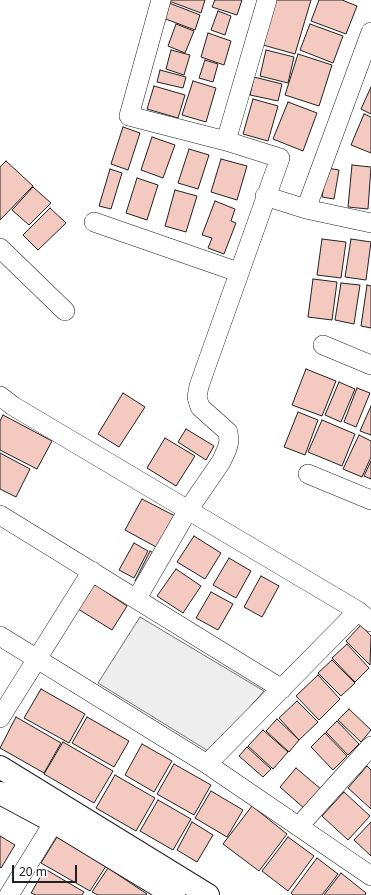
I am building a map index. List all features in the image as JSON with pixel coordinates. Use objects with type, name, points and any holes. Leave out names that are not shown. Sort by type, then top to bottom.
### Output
[{"type":"street","points":[[137,598],[188,510],[222,462],[229,441],[228,432],[200,407],[197,397],[198,386],[280,158],[226,141],[128,116],[160,0]]},
{"type":"street","points":[[226,141],[267,0]]},
{"type":"street","points":[[306,209],[371,32]]},
{"type":"street","points":[[266,196],[306,209],[371,223]]},
{"type":"street","points":[[94,222],[238,272]]},
{"type":"street","points":[[0,248],[65,311]]},
{"type":"street","points":[[371,352],[323,345],[371,365]]},
{"type":"street","points":[[0,396],[13,406],[364,616],[282,689],[207,764]]},
{"type":"street","points":[[308,474],[371,500]]},
{"type":"street","points":[[0,515],[137,598],[282,689]]},
{"type":"street","points":[[0,718],[92,571]]},
{"type":"street","points":[[0,636],[207,764],[371,876]]},
{"type":"street","points":[[299,826],[371,746]]},
{"type":"street","points":[[0,767],[208,895]]},
{"type":"street","points":[[0,793],[54,822],[174,895]]},
{"type":"street","points":[[9,895],[54,822]]},
{"type":"shaded area","points":[[140,617],[264,691],[210,752],[98,683]]},
{"type":"building","points":[[169,0],[205,0],[201,13]]},
{"type":"building","points":[[215,0],[242,0],[237,15],[212,7]]},
{"type":"building","points":[[276,0],[311,0],[295,54],[263,45]]},
{"type":"building","points":[[319,0],[342,0],[357,6],[346,34],[311,21]]},
{"type":"building","points":[[169,3],[200,15],[195,30],[163,18]]},
{"type":"building","points":[[218,11],[231,16],[225,35],[211,30]]},
{"type":"building","points":[[176,24],[194,31],[185,53],[168,46]]},
{"type":"building","points":[[310,24],[343,36],[333,63],[300,50]]},
{"type":"building","points":[[208,33],[231,41],[224,65],[201,57]]},
{"type":"building","points":[[171,50],[190,55],[184,75],[166,69]]},
{"type":"building","points":[[266,50],[294,57],[288,83],[260,76]]},
{"type":"building","points":[[298,54],[332,65],[319,106],[285,95]]},
{"type":"building","points":[[205,60],[218,64],[213,82],[199,78]]},
{"type":"building","points":[[160,70],[186,77],[183,88],[157,82]]},
{"type":"building","points":[[254,77],[282,84],[278,101],[250,95]]},
{"type":"building","points":[[193,81],[216,88],[206,122],[182,115]]},
{"type":"building","points":[[154,86],[185,95],[178,118],[147,109]]},
{"type":"building","points":[[371,87],[371,114],[361,109]]},
{"type":"building","points":[[253,99],[278,106],[268,141],[243,134]]},
{"type":"building","points":[[288,102],[317,113],[303,151],[273,139]]},
{"type":"building","points":[[364,114],[371,117],[371,153],[351,145]]},
{"type":"building","points":[[123,127],[140,133],[128,170],[111,164]]},
{"type":"building","points":[[152,137],[175,145],[163,178],[141,170]]},
{"type":"building","points":[[189,149],[209,155],[198,189],[178,183]]},
{"type":"building","points":[[221,159],[247,166],[237,200],[211,192]]},
{"type":"building","points":[[6,161],[33,186],[0,220],[0,167]]},
{"type":"building","points":[[352,165],[371,167],[368,209],[348,207]]},
{"type":"building","points":[[327,168],[339,170],[334,199],[322,197]]},
{"type":"building","points":[[110,169],[122,173],[111,209],[99,206]]},
{"type":"building","points":[[137,178],[158,185],[147,220],[126,213]]},
{"type":"building","points":[[33,187],[51,203],[29,225],[12,210]]},
{"type":"building","points":[[175,190],[197,196],[186,232],[165,226]]},
{"type":"building","points":[[215,201],[235,209],[231,221],[236,223],[224,254],[208,248],[212,238],[202,235]]},
{"type":"building","points":[[50,208],[66,223],[38,250],[23,235]]},
{"type":"building","points":[[322,239],[346,242],[341,278],[317,275]]},
{"type":"building","points":[[351,239],[371,242],[366,280],[345,277]]},
{"type":"building","points":[[313,279],[337,282],[332,320],[308,317]]},
{"type":"building","points":[[341,283],[360,285],[354,324],[335,320]]},
{"type":"building","points":[[367,285],[371,286],[371,328],[361,326]]},
{"type":"building","points":[[306,369],[336,381],[322,416],[292,405]]},
{"type":"building","points":[[339,382],[355,389],[341,422],[325,415]]},
{"type":"building","points":[[357,388],[370,393],[356,427],[344,422]]},
{"type":"building","points":[[123,393],[145,407],[119,447],[98,434]]},
{"type":"building","points":[[371,406],[371,435],[360,431]]},
{"type":"building","points":[[298,412],[318,420],[305,455],[284,447]]},
{"type":"building","points":[[3,415],[52,441],[37,469],[0,450],[0,421]]},
{"type":"building","points":[[322,420],[355,434],[342,466],[308,452]]},
{"type":"building","points":[[186,429],[214,446],[206,460],[178,442]]},
{"type":"building","points":[[359,435],[371,441],[371,457],[362,477],[343,469]]},
{"type":"building","points":[[165,438],[195,456],[176,486],[147,468]]},
{"type":"building","points":[[0,453],[30,469],[16,497],[0,489]]},
{"type":"building","points":[[371,461],[371,479],[364,476]]},
{"type":"building","points":[[142,499],[175,516],[158,548],[125,530]]},
{"type":"building","points":[[194,536],[221,553],[205,579],[177,562]]},
{"type":"building","points":[[134,543],[148,551],[134,578],[119,570]]},
{"type":"building","points":[[150,551],[157,555],[142,584],[135,581]]},
{"type":"building","points":[[229,558],[251,571],[236,598],[213,585]]},
{"type":"building","points":[[176,569],[201,586],[183,613],[157,596]]},
{"type":"building","points":[[261,576],[279,586],[262,617],[244,607]]},
{"type":"building","points":[[94,584],[127,606],[112,630],[78,609]]},
{"type":"building","points":[[211,592],[233,604],[218,630],[196,618]]},
{"type":"building","points":[[361,625],[371,636],[370,665],[346,641]]},
{"type":"building","points":[[347,644],[369,668],[355,682],[332,658]]},
{"type":"building","points":[[332,660],[355,683],[341,696],[318,673]]},
{"type":"building","points":[[318,675],[340,699],[319,720],[296,696]]},
{"type":"building","points":[[41,689],[85,714],[69,743],[24,718]]},
{"type":"building","points":[[297,701],[318,722],[299,740],[279,718]]},
{"type":"building","points":[[349,709],[371,730],[361,742],[338,720]]},
{"type":"building","points":[[16,717],[61,743],[44,773],[0,748]]},
{"type":"building","points":[[87,717],[129,741],[114,767],[72,743]]},
{"type":"building","points":[[277,719],[299,740],[289,752],[266,731]]},
{"type":"building","points":[[337,721],[359,744],[348,755],[326,732]]},
{"type":"building","points":[[263,730],[288,752],[273,769],[248,746]]},
{"type":"building","points":[[325,733],[347,756],[333,770],[311,747]]},
{"type":"building","points":[[63,742],[113,771],[94,803],[44,774]]},
{"type":"building","points":[[142,744],[172,761],[154,792],[125,775]]},
{"type":"building","points":[[247,747],[271,769],[263,777],[239,756]]},
{"type":"building","points":[[174,764],[211,785],[194,815],[157,794]]},
{"type":"building","points":[[367,766],[371,770],[371,809],[348,788]]},
{"type":"building","points":[[296,768],[322,790],[305,809],[280,787]]},
{"type":"building","points":[[115,775],[155,798],[136,831],[96,808]]},
{"type":"building","points":[[211,791],[243,810],[227,837],[195,818]]},
{"type":"building","points":[[344,792],[370,816],[348,840],[322,816]]},
{"type":"building","points":[[158,800],[191,819],[173,850],[140,831]]},
{"type":"building","points":[[252,806],[287,834],[259,871],[223,844]]},
{"type":"building","points":[[192,822],[213,835],[197,862],[177,850]]},
{"type":"building","points":[[371,822],[371,856],[354,840]]},
{"type":"building","points":[[0,836],[15,845],[1,868],[0,867]]},
{"type":"building","points":[[57,837],[106,866],[90,891],[41,863]]},
{"type":"building","points":[[288,837],[314,856],[288,891],[262,871]]},
{"type":"building","points":[[317,858],[338,874],[322,895],[293,895],[291,893]]},
{"type":"building","points":[[108,868],[147,894],[98,895],[92,892]]},
{"type":"building","points":[[45,869],[84,892],[82,895],[36,895],[31,893]]},
{"type":"building","points":[[341,873],[366,893],[365,895],[324,895]]}]
